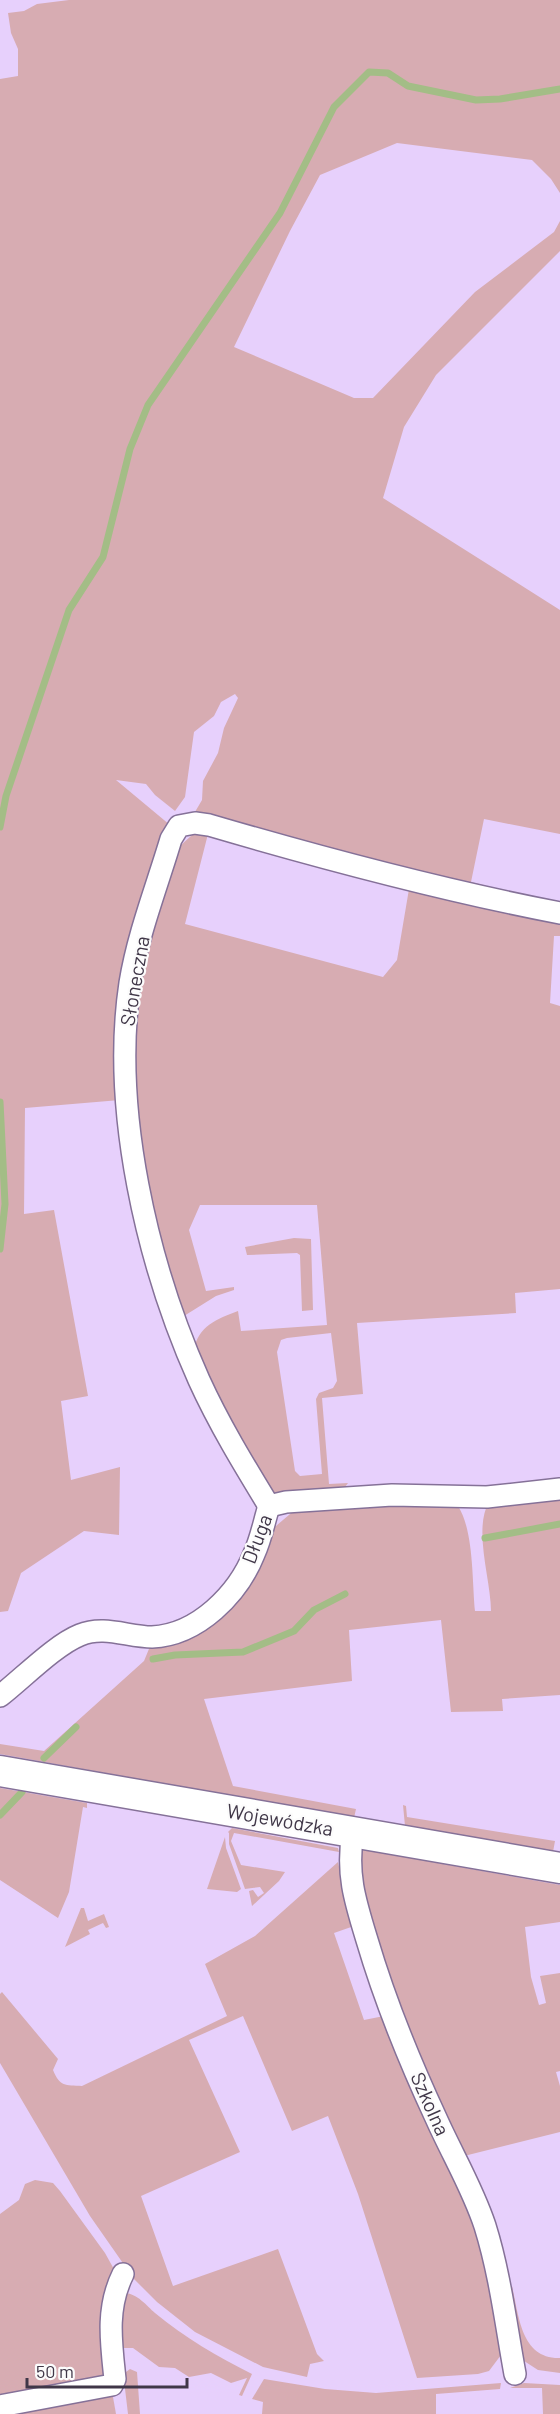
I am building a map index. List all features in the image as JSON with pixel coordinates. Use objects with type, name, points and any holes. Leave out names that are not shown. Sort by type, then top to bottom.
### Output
[{"type":"main road","name":"Wojewódzka","points":[[0,1770],[560,1868]]},
{"type":"street","name":"Słoneczna","points":[[269,1506],[228,1438],[198,1379],[154,1253],[139,1187],[124,1077],[125,1032],[130,982],[142,931],[171,839],[180,826],[195,823],[209,825],[330,860],[475,896],[560,913]]},
{"type":"street","name":"Długa","points":[[0,1696],[65,1643],[79,1635],[94,1631],[160,1636],[183,1631],[202,1618],[220,1605],[237,1585],[254,1555],[269,1506],[392,1495],[487,1497],[560,1489]]},
{"type":"street","name":"Szkolna","points":[[353,1833],[349,1872],[371,1954],[417,2078],[484,2225],[495,2266],[515,2374]]},
{"type":"street","points":[[0,2406],[112,2385],[115,2379],[110,2319],[117,2287],[123,2274]]},
{"type":"shaded area","points":[[69,0],[560,0],[560,193],[551,179],[532,160],[397,143],[320,175],[234,347],[354,398],[373,398],[475,292],[554,232],[560,221],[560,251],[436,375],[404,427],[383,498],[560,610],[560,834],[484,819],[471,882],[483,885],[480,891],[192,817],[202,800],[203,781],[218,753],[224,728],[238,698],[235,694],[221,702],[214,716],[194,732],[185,797],[175,811],[155,795],[146,784],[116,780],[170,825],[144,903],[120,1100],[25,1108],[24,1214],[54,1210],[88,1396],[61,1401],[71,1480],[120,1467],[119,1535],[84,1531],[21,1573],[8,1611],[0,1612],[0,79],[18,76],[18,49],[11,33],[8,13],[24,11],[37,4]]},
{"type":"shaded area","points":[[208,834],[185,924],[383,977],[397,960],[409,889],[560,921],[560,936],[554,936],[550,1003],[560,1006],[560,1289],[515,1293],[516,1313],[357,1323],[363,1394],[322,1398],[329,1484],[348,1483],[345,1487],[313,1489],[269,1497],[194,1350],[204,1329],[238,1311],[241,1331],[327,1325],[317,1205],[200,1205],[189,1230],[206,1291],[234,1287],[234,1290],[216,1296],[184,1316],[172,1290],[143,1163],[133,1089],[136,992],[161,894],[180,846],[192,835]],"holes":[[[331,1333],[337,1381],[333,1388],[319,1393],[316,1399],[322,1474],[300,1476],[295,1471],[277,1352],[281,1340]]]},
{"type":"shaded area","points":[[294,1238],[311,1239],[313,1310],[302,1311],[300,1255],[297,1253],[247,1255],[245,1247]]},
{"type":"shaded area","points":[[560,1498],[560,1695],[502,1699],[503,1711],[451,1712],[441,1620],[349,1630],[352,1681],[204,1699],[233,1786],[356,1809],[354,1818],[0,1754],[0,1744],[44,1751],[144,1661],[151,1644],[196,1626],[270,1531],[296,1509],[313,1505],[458,1506],[470,1542],[475,1611],[491,1611],[483,1540],[484,1513],[489,1502]]},
{"type":"shaded area","points":[[0,1788],[87,1803],[87,1808],[83,1807],[69,1892],[58,1918],[0,1880]]},
{"type":"shaded area","points":[[403,1805],[406,1806],[407,1817],[555,1841],[553,1852],[405,1826]]},
{"type":"shaded area","points":[[232,1828],[338,1848],[339,1852],[234,1833],[231,1841],[241,1865],[285,1872],[279,1881],[252,1906],[249,1891],[253,1890],[258,1897],[264,1893],[260,1887],[245,1889],[229,1844],[228,1832]]},
{"type":"shaded area","points":[[225,1837],[226,1848],[241,1889],[237,1892],[207,1889]]},
{"type":"shaded area","points":[[360,1849],[560,1885],[560,1922],[525,1927],[531,1977],[539,2005],[546,2003],[540,1976],[560,1973],[560,2071],[556,2072],[560,2086],[560,2132],[464,2156],[425,2072],[380,1950],[366,1898],[359,1890]]},
{"type":"shaded area","points":[[338,1862],[354,1926],[334,1933],[364,2020],[384,2016],[477,2222],[487,2266],[501,2355],[489,2371],[478,2374],[417,2378],[358,2194],[328,2116],[292,2131],[243,2016],[189,2040],[240,2152],[141,2196],[173,2286],[278,2249],[317,2354],[324,2361],[310,2364],[307,2377],[263,2367],[195,2332],[157,2302],[134,2279],[90,2216],[0,2063],[0,1994],[2,1992],[58,2059],[53,2070],[58,2080],[71,2085],[82,2086],[227,2016],[205,1964],[255,1936]]},
{"type":"shaded area","points":[[81,1908],[84,1908],[88,1921],[104,1914],[109,1927],[106,1928],[103,1923],[88,1930],[90,1934],[65,1947]]},
{"type":"shaded area","points":[[35,2180],[53,2183],[105,2253],[115,2271],[110,2379],[0,2401],[0,2214],[19,2200],[25,2184]]},
{"type":"shaded area","points":[[512,2286],[524,2334],[537,2351],[547,2356],[560,2358],[560,2373],[538,2370],[521,2359],[507,2291]]},
{"type":"shaded area","points":[[124,2293],[137,2297],[190,2339],[252,2374],[242,2396],[239,2395],[247,2378],[231,2383],[211,2373],[189,2377],[175,2368],[159,2367],[133,2348],[123,2348],[126,2372],[130,2369],[137,2372],[140,2414],[128,2414],[118,2330]]},
{"type":"shaded area","points":[[264,2379],[325,2389],[376,2393],[501,2383],[500,2389],[436,2394],[436,2414],[262,2414],[263,2402],[252,2399]]},
{"type":"shaded area","points":[[524,2383],[560,2385],[560,2414],[543,2414],[542,2388],[510,2388]]},
{"type":"shaded area","points":[[108,2394],[113,2397],[116,2414],[0,2414]]},
{"type":"waterway","points":[[0,827],[6,796],[69,610],[103,557],[130,449],[148,405],[280,213],[334,107],[369,72],[388,73],[408,86],[476,100],[500,99],[560,89]]},
{"type":"waterway","points":[[0,1102],[5,1204],[0,1249]]},
{"type":"waterway","points":[[485,1538],[560,1524]]},
{"type":"waterway","points":[[153,1659],[175,1655],[243,1652],[294,1631],[314,1610],[345,1594]]},
{"type":"waterway","points":[[44,1758],[76,1727]]},
{"type":"waterway","points":[[0,1815],[22,1792]]}]
